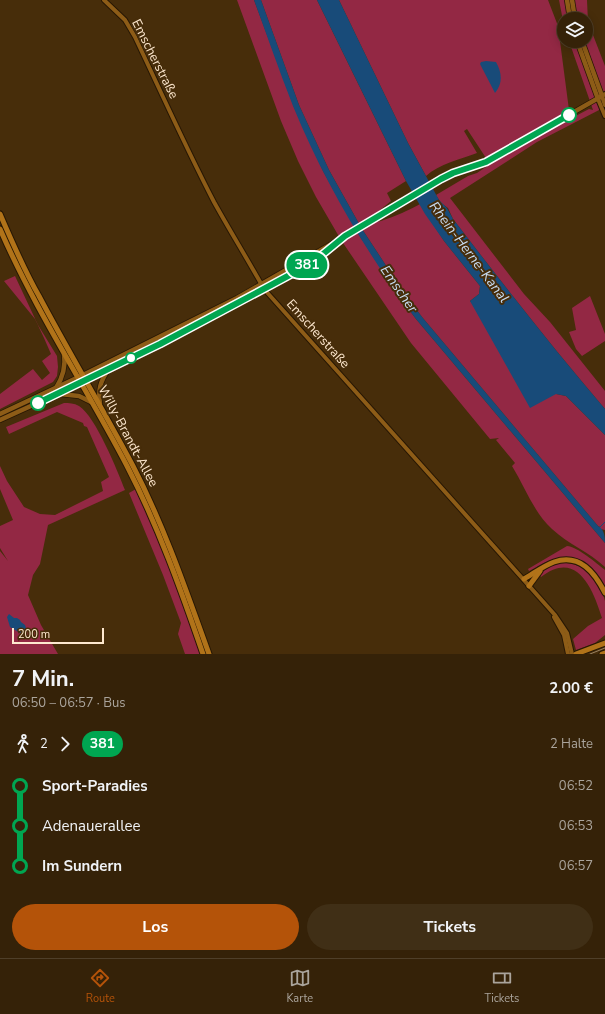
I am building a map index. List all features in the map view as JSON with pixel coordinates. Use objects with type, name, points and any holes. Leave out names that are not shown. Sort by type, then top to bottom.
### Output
[{"type":"main road","points":[[567,0],[569,12]]},
{"type":"main road","points":[[572,0],[574,12]]},
{"type":"main road","points":[[580,48],[602,96]]},
{"type":"main road","points":[[585,48],[602,96]]},
{"type":"main road","points":[[0,414],[55,388],[108,370],[199,324],[434,183],[451,174],[486,162],[602,96]]},
{"type":"main road","name":"Willy-Brandt-Allee","points":[[0,214],[38,295],[82,379],[91,402],[127,467],[152,519],[203,654]]},
{"type":"main road","name":"Willy-Brandt-Allee","points":[[0,229],[29,291],[64,354],[100,406],[133,467],[178,567],[209,654]]},
{"type":"main road","points":[[0,420],[58,394],[82,379],[263,286]]},
{"type":"main road","points":[[55,388],[64,372],[64,354]]},
{"type":"main road","points":[[100,406],[100,385],[108,370]]},
{"type":"main road","points":[[58,394],[79,396],[91,402]]},
{"type":"main road","points":[[524,579],[550,564],[568,560],[577,562],[593,573],[605,593]]},
{"type":"main road","points":[[529,586],[541,569]]},
{"type":"main road","points":[[597,646],[605,639]]},
{"type":"main road","points":[[576,654],[605,643]]},
{"type":"street","name":"Emscherstraße","points":[[104,0],[125,20],[135,37],[199,171],[242,252],[263,286],[555,615],[568,633],[572,654]]},
{"type":"street","points":[[602,96],[605,105]]},
{"type":"street","points":[[602,96],[605,116]]},
{"type":"street","name":"Emscherstraße","points":[[546,605],[561,628],[566,640],[568,654]]},
{"type":"shaded area","points":[[237,0],[254,0],[294,107],[323,171],[359,235],[416,319],[605,543],[605,567],[558,534],[546,523],[535,508],[512,466],[515,463],[496,440],[499,438],[490,439],[411,343],[341,240],[316,197],[298,161],[281,121]]},
{"type":"shaded area","points":[[261,0],[317,0],[406,181],[387,193],[391,201],[369,219],[370,223],[388,219],[420,204],[444,241],[480,286],[479,294],[470,301],[556,394],[566,396],[605,435],[605,530],[600,529],[600,527],[422,317],[406,296],[362,229],[329,170],[299,105]]},
{"type":"shaded area","points":[[339,0],[548,0],[557,23],[557,48],[561,48],[569,110],[486,158],[467,129],[464,131],[477,153],[437,168],[426,176],[408,143]]},
{"type":"shaded area","points":[[559,0],[587,0],[588,12],[561,12]]},
{"type":"shaded area","points":[[593,35],[605,66],[605,102],[603,108],[537,142],[450,198],[524,294],[550,322],[605,391],[605,409],[509,291],[453,219],[448,208],[441,203],[436,195],[468,176],[477,173],[502,156],[543,133],[589,109],[593,110],[571,48],[593,48]]},
{"type":"shaded area","points":[[15,276],[38,325],[57,356],[57,376],[53,382],[0,409],[0,394],[33,369],[42,380],[50,373],[42,361],[51,354],[35,319],[4,281]]},
{"type":"shaded area","points":[[590,296],[605,334],[605,341],[582,356],[576,349],[569,332],[576,330],[572,308]]},
{"type":"shaded area","points":[[64,403],[79,406],[86,412],[99,432],[125,490],[48,525],[40,564],[33,575],[28,595],[41,625],[58,654],[0,654],[0,551],[8,561],[0,548],[0,526],[13,520],[0,489],[0,466],[7,481],[24,507],[40,514],[55,515],[103,491],[101,482],[109,477],[87,427],[84,426],[83,423],[57,412],[9,434],[6,427]]},
{"type":"shaded area","points":[[136,489],[170,568],[200,654],[185,654],[178,634],[181,623],[129,493]]},
{"type":"shaded area","points":[[567,546],[581,552],[605,570],[605,588],[596,574],[577,559],[561,558],[549,561],[529,571],[528,569]]},
{"type":"shaded area","points":[[558,563],[577,565],[587,571],[595,580],[605,601],[605,635],[595,643],[576,650],[573,639],[588,626],[602,618],[594,595],[582,576],[574,570],[564,568],[554,570],[541,577],[539,574]]},
{"type":"water","name":"Emscher","points":[[254,0],[261,0],[299,105],[329,170],[362,229],[406,296],[422,317],[602,529],[605,543],[416,319],[380,269],[348,217],[318,162],[293,106]]},
{"type":"water","name":"Rhein-Herne-Kanal","points":[[317,0],[339,0],[408,143],[439,200],[447,208],[453,219],[528,315],[605,409],[605,435],[566,396],[556,394],[530,408],[470,301],[479,294],[480,286],[444,241],[425,214],[406,181]]},
{"type":"water","points":[[481,62],[496,62],[500,70],[501,78],[498,89],[495,93],[480,64]]},
{"type":"water","points":[[9,614],[20,620],[25,625],[26,628],[23,632],[20,633],[10,627],[7,617]]},
{"type":"waterway","points":[[600,527],[605,522]]},
{"type":"tram line","points":[[590,654],[605,648]]},
{"type":"bus line","name":"381","points":[[38,403],[160,344],[312,263],[345,236],[441,179],[453,173],[486,162],[569,115]]}]
